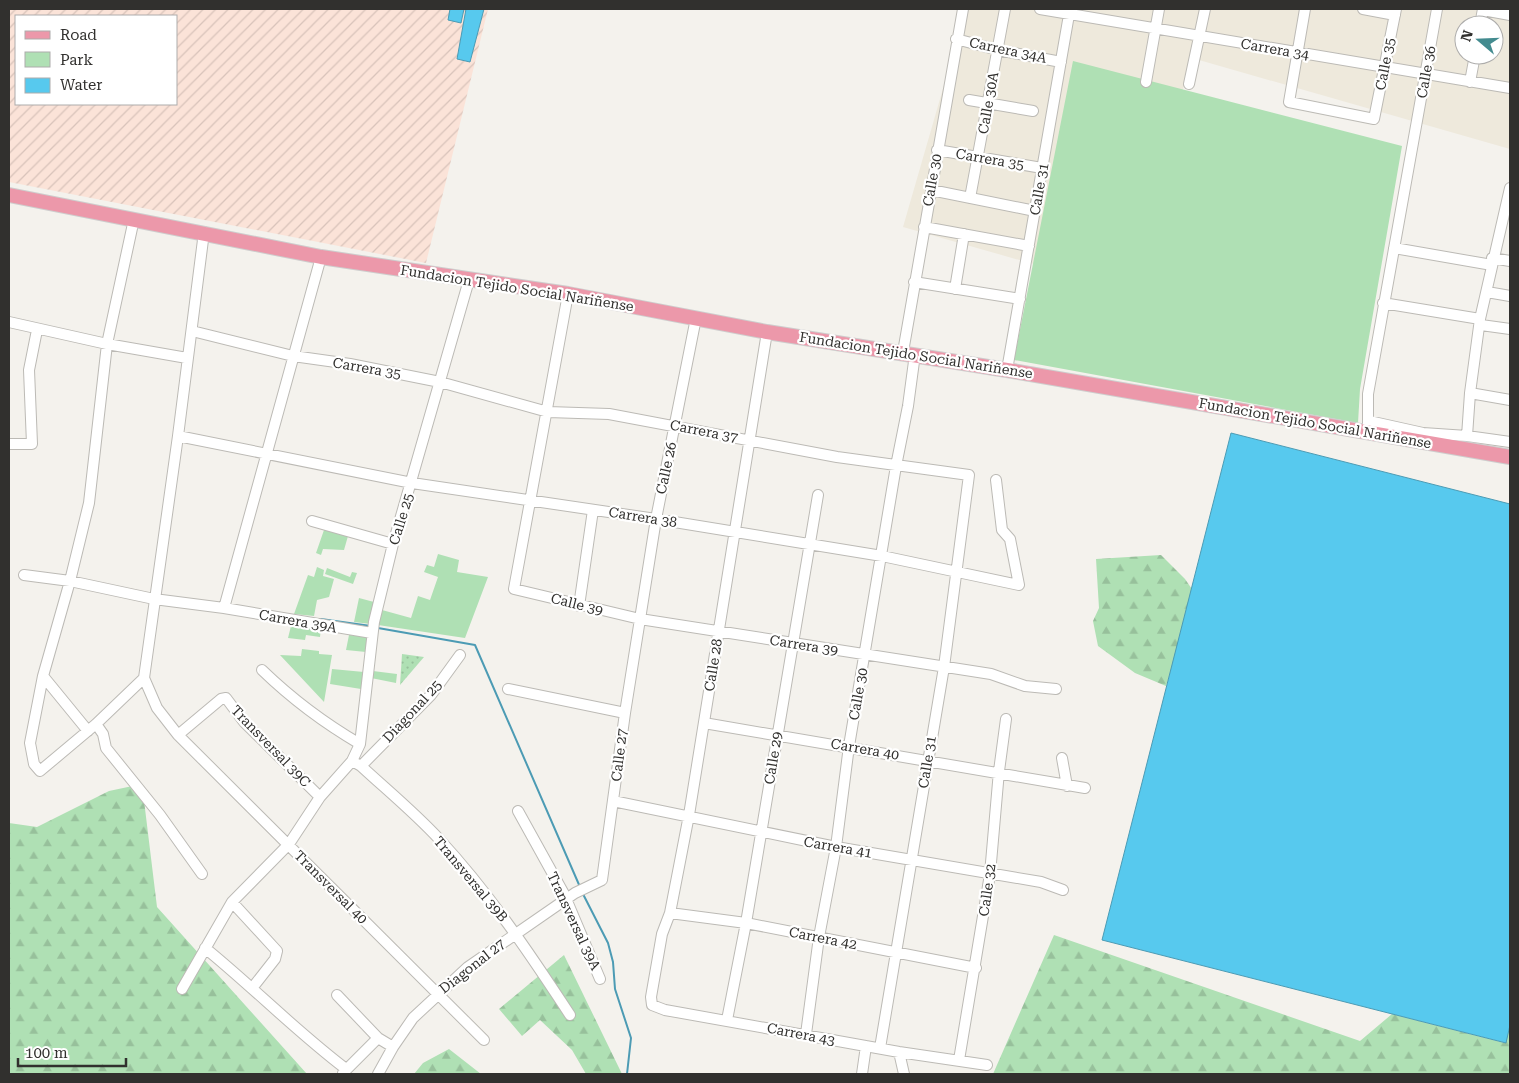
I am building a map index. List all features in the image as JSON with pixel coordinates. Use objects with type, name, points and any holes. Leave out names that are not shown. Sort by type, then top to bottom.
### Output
[{"type":"main road","name":"Fundacion Tejido Social Nariñense","points":[[9,195],[204,232],[321,257],[568,294],[767,332],[1368,427],[1510,457]]},
{"type":"street","name":"Calle 30","points":[[806,1034],[819,936],[836,847],[849,746],[866,655],[896,466],[908,406],[909,353],[914,282],[956,39],[963,9]]},
{"type":"street","name":"Calle 30A","points":[[970,198],[1005,9]]},
{"type":"street","name":"Carrera 34","points":[[1040,9],[1069,11],[1200,36],[1510,88]]},
{"type":"street","points":[[1146,82],[1160,9]]},
{"type":"street","points":[[1190,84],[1205,9]]},
{"type":"street","points":[[1298,52],[1305,9]]},
{"type":"street","points":[[1363,9],[1395,12]]},
{"type":"street","name":"Calle 36","points":[[1368,427],[1368,394],[1383,303],[1437,9]]},
{"type":"street","points":[[1483,9],[1510,15]]},
{"type":"street","name":"Calle 31","points":[[1008,370],[1069,11]]},
{"type":"street","name":"Calle 35","points":[[1298,52],[1289,102],[1374,120],[1395,12]]},
{"type":"street","name":"Carrera 34A","points":[[956,39],[998,50],[1061,62]]},
{"type":"street","points":[[1470,82],[1473,65]]},
{"type":"street","points":[[970,100],[1033,110]]},
{"type":"street","name":"Carrera 35","points":[[937,150],[1042,168]]},
{"type":"street","points":[[1467,436],[1470,393],[1480,322],[1510,188]]},
{"type":"street","points":[[931,190],[1035,211]]},
{"type":"street","points":[[134,219],[107,344],[89,503],[70,581],[43,676],[30,743],[34,764],[40,771],[92,728],[144,678],[204,232]]},
{"type":"street","points":[[924,227],[1029,246]]},
{"type":"street","points":[[955,289],[964,234]]},
{"type":"street","points":[[1394,248],[1492,262],[1510,261]]},
{"type":"street","points":[[224,608],[265,454],[321,257]]},
{"type":"street","name":"Calle 25","points":[[357,763],[373,628],[393,544],[470,280]]},
{"type":"street","points":[[914,282],[1020,299]]},
{"type":"street","points":[[1487,292],[1510,296]]},
{"type":"street","points":[[531,499],[568,294]]},
{"type":"street","points":[[1383,303],[1510,329]]},
{"type":"street","name":"Calle 26","points":[[640,620],[656,519],[696,318]]},
{"type":"street","points":[[9,322],[37,330],[187,358]]},
{"type":"street","points":[[9,451],[9,444],[32,444],[29,370],[37,330]]},
{"type":"street","name":"Carrera 35","points":[[192,331],[293,356],[350,364],[440,382]]},
{"type":"street","name":"Calle 28","points":[[651,997],[662,934],[670,913],[689,815],[767,332]]},
{"type":"street","name":"Carrera 37","points":[[440,382],[548,412],[608,414],[896,466],[969,475]]},
{"type":"street","points":[[1470,393],[1510,400]]},
{"type":"street","points":[[1368,427],[1510,442]]},
{"type":"street","name":"Carrera 38","points":[[178,436],[192,437],[265,454],[412,483],[531,499],[882,556],[956,573],[985,576],[1019,585],[1010,539],[1002,530],[996,480]]},
{"type":"street","name":"Calle 31","points":[[880,1048],[913,861],[927,759],[944,667],[969,475]]},
{"type":"street","name":"Calle 29","points":[[727,1020],[762,833],[776,734],[818,495]]},
{"type":"street","name":"Calle 39","points":[[531,499],[514,588],[640,620]]},
{"type":"street","points":[[579,606],[593,510]]},
{"type":"street","points":[[312,521],[393,544]]},
{"type":"street","name":"Carrera 39A","points":[[24,575],[70,581],[154,600],[373,628]]},
{"type":"street","name":"Carrera 39","points":[[640,620],[991,674],[1025,686],[1056,689]]},
{"type":"street","name":"Calle 27","points":[[591,885],[602,880],[624,713],[640,620]]},
{"type":"street","name":"Diagonal 25","points":[[182,989],[232,902],[289,844],[320,797],[431,695],[460,656]]},
{"type":"street","points":[[262,670],[284,692],[317,717],[360,744]]},
{"type":"street","points":[[43,676],[92,728],[103,734],[106,748],[160,815],[202,874]]},
{"type":"street","name":"Transversal 40","points":[[144,678],[157,708],[178,735],[484,1040]]},
{"type":"street","points":[[508,689],[624,713]]},
{"type":"street","name":"Transversal 39C","points":[[178,735],[221,699],[226,698],[244,722],[320,797]]},
{"type":"street","name":"Calle 32","points":[[959,1060],[976,968],[990,874],[999,772],[1006,719]]},
{"type":"street","name":"Carrera 40","points":[[704,722],[927,759],[1085,788]]},
{"type":"street","points":[[1062,758],[1067,786]]},
{"type":"street","name":"Transversal 39B","points":[[357,763],[438,838],[516,932],[570,1016]]},
{"type":"street","name":"Carrera 41","points":[[613,801],[689,815],[762,833],[1041,882],[1062,890]]},
{"type":"street","name":"Transversal 39A","points":[[518,811],[566,900],[600,979]]},
{"type":"street","name":"Diagonal 27","points":[[378,1074],[393,1046],[413,1018],[438,993],[468,967],[516,932],[575,893],[591,885]]},
{"type":"street","points":[[232,902],[277,951],[275,959],[253,987]]},
{"type":"street","name":"Carrera 42","points":[[670,913],[746,923],[819,936],[976,968]]},
{"type":"street","points":[[206,948],[253,987],[344,1072],[378,1038]]},
{"type":"street","points":[[337,995],[378,1038],[393,1046]]},
{"type":"street","name":"Carrera 43","points":[[651,997],[652,1005],[655,1008],[899,1052],[987,1065]]},
{"type":"street","points":[[862,1074],[866,1046]]},
{"type":"street","points":[[899,1052],[904,1074]]},
{"type":"shaded area","points":[[9,9],[488,9],[426,263],[9,182]]},
{"type":"shaded area","points":[[966,9],[1510,9],[1510,149],[1192,58],[1125,290],[903,227]]},
{"type":"green space","points":[[1073,61],[1402,146],[1360,389],[1358,423],[1014,360]]},
{"type":"green space","points":[[324,530],[348,536],[344,550],[323,549],[321,555],[316,553]]},
{"type":"green space","points":[[438,554],[459,560],[457,572],[488,577],[465,638],[378,625],[382,610],[411,618],[418,596],[430,600],[438,577],[424,572],[427,565],[434,567]]},
{"type":"green space","points":[[1161,555],[1185,579],[1196,595],[1166,686],[1135,673],[1098,646],[1093,621],[1099,608],[1096,559]]},
{"type":"green space","points":[[317,567],[324,570],[323,576],[334,579],[329,597],[317,600],[314,616],[294,614],[308,575],[314,577]]},
{"type":"green space","points":[[327,568],[350,577],[352,572],[357,573],[353,584],[325,574]]},
{"type":"green space","points":[[359,598],[374,602],[371,624],[354,622]]},
{"type":"green space","points":[[292,622],[321,628],[320,637],[306,635],[305,640],[288,638]]},
{"type":"green space","points":[[349,635],[368,636],[366,652],[346,650]]},
{"type":"green space","points":[[302,649],[319,651],[319,654],[332,655],[324,702],[280,655],[301,656]]},
{"type":"green space","points":[[402,654],[424,657],[400,685]]},
{"type":"green space","points":[[332,669],[364,672],[361,689],[330,684]]},
{"type":"green space","points":[[373,671],[397,674],[396,683],[371,678]]},
{"type":"green space","points":[[142,784],[157,907],[307,1074],[9,1074],[9,823],[37,827],[109,791]]},
{"type":"green space","points":[[1054,935],[1360,1041],[1392,1014],[1505,1043],[1510,1025],[1510,1074],[993,1074]]},
{"type":"green space","points":[[564,955],[622,1074],[586,1074],[572,1050],[540,1020],[522,1036],[499,1009]]},
{"type":"green space","points":[[449,1049],[481,1074],[414,1074],[423,1063]]},
{"type":"water","points":[[450,9],[464,9],[461,23],[448,20]]},
{"type":"water","points":[[466,9],[484,9],[470,62],[457,59]]},
{"type":"water","points":[[1231,433],[1510,504],[1510,1025],[1506,1043],[1102,940]]},
{"type":"waterway","points":[[321,619],[371,626]]},
{"type":"waterway","points":[[378,628],[475,645],[580,887]]},
{"type":"waterway","points":[[583,894],[608,943],[613,962],[615,989],[631,1038],[627,1074]]}]
